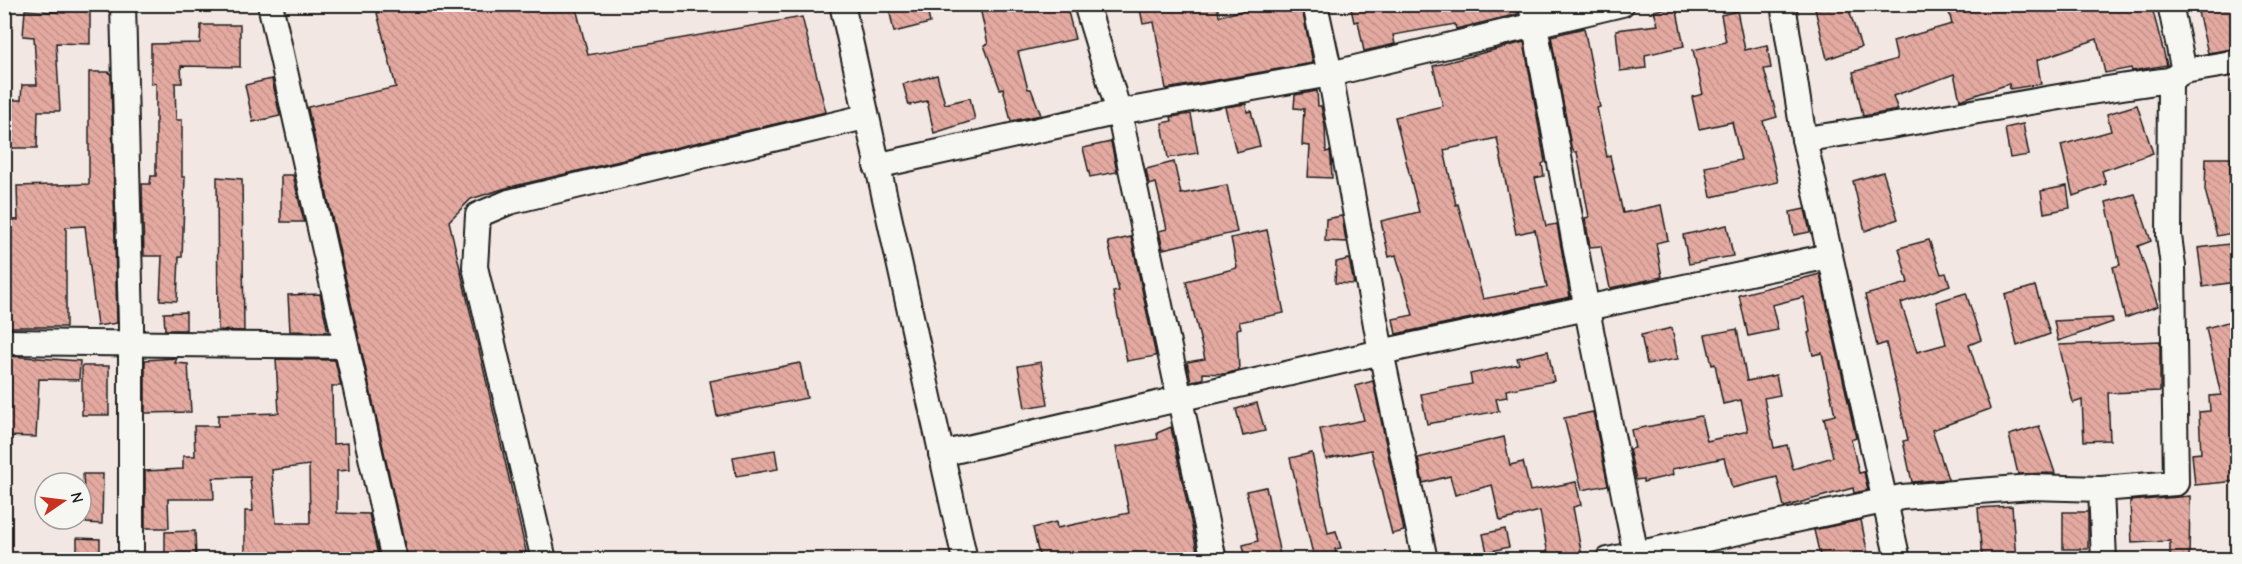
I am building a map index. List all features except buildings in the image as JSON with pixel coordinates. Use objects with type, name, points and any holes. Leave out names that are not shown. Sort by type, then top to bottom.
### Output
[{"type":"street","points":[[123,4],[130,344],[131,560]]},
{"type":"street","points":[[270,4],[394,560]]},
{"type":"street","points":[[842,4],[865,117],[965,560]]},
{"type":"street","points":[[1086,4],[1119,111],[1214,560]]},
{"type":"street","points":[[1315,4],[1381,352],[1425,560]]},
{"type":"street","points":[[876,166],[1119,111],[1330,74],[1533,14],[1622,4]]},
{"type":"street","points":[[1783,4],[1804,139],[1898,560]]},
{"type":"street","points":[[1608,560],[1636,556],[1884,500],[2019,487],[2101,489],[2176,483],[2173,266],[2169,237],[2177,75],[2170,4]]},
{"type":"street","points":[[1533,14],[1587,310],[1636,556]]},
{"type":"street","points":[[1804,139],[1983,111],[2238,62]]},
{"type":"street","points":[[544,560],[475,267],[478,215],[509,202],[865,117]]},
{"type":"street","points":[[941,454],[1381,352],[1587,310],[1829,256]]},
{"type":"street","points":[[4,342],[346,346]]},
{"type":"street","points":[[2101,489],[2104,560]]}]
